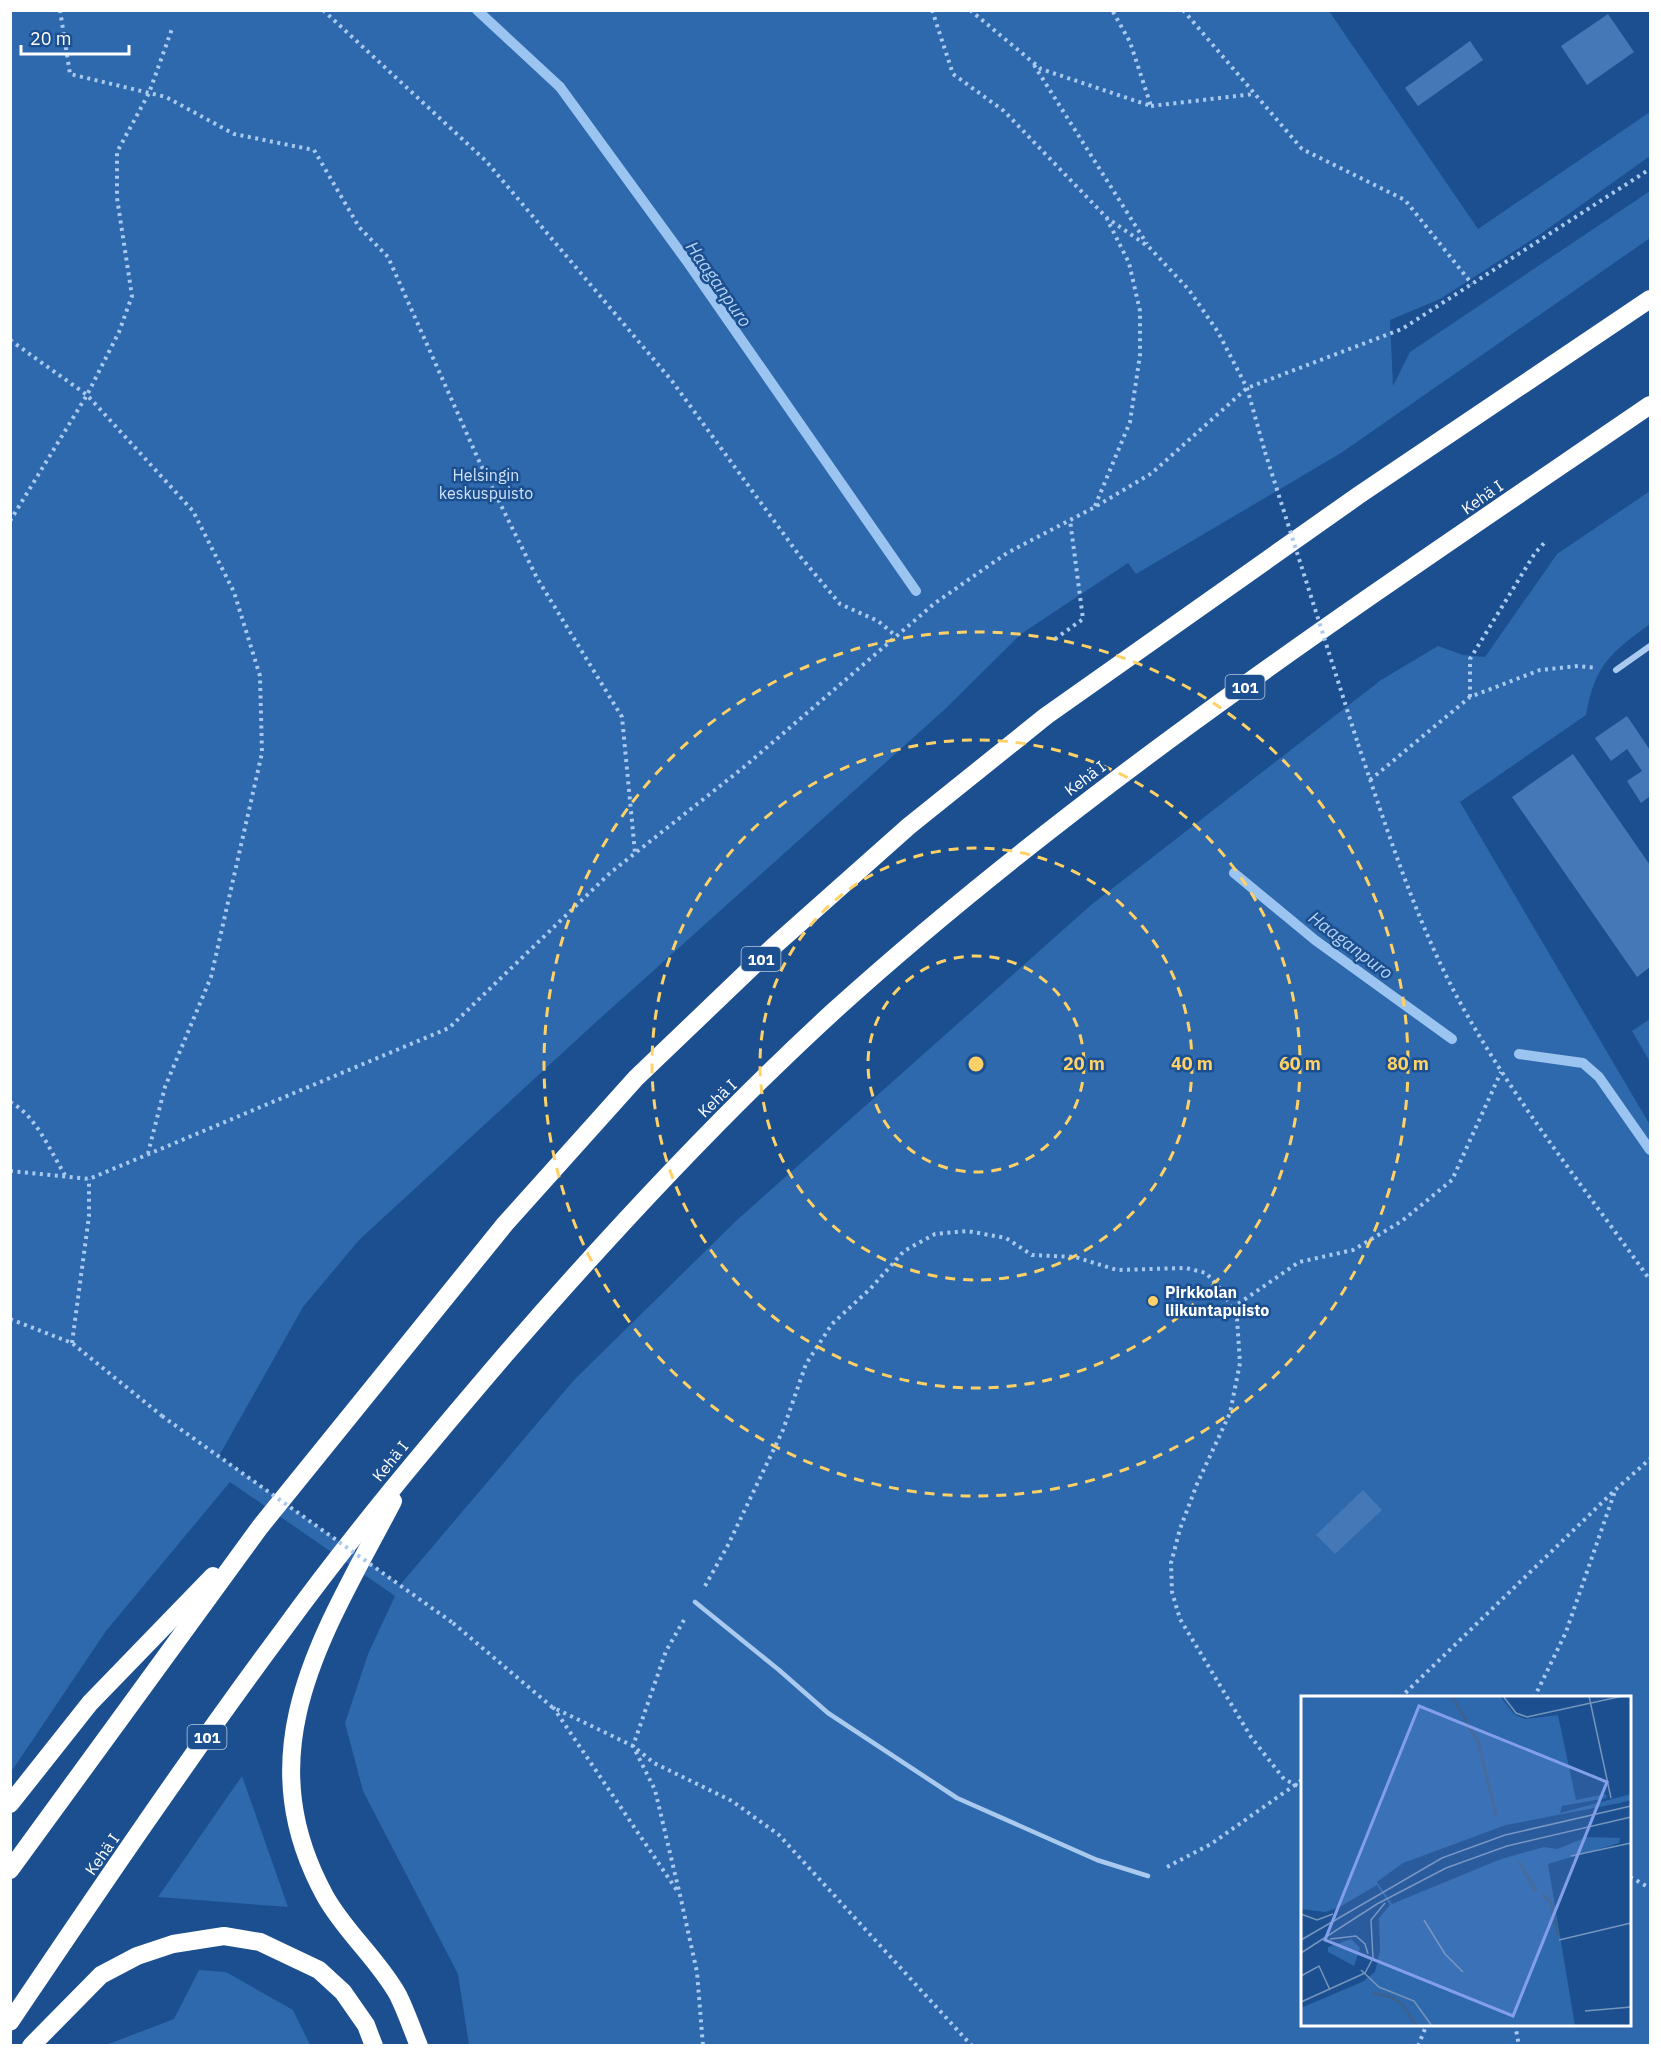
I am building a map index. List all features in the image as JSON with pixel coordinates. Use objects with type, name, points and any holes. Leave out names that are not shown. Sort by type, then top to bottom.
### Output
[{"type":"highway","name":"101","points":[[10,1870],[260,1527],[504,1224],[636,1078],[774,946],[909,826],[1054,710],[1359,495],[1650,299]]},
{"type":"highway","name":"Kehä I","points":[[10,2022],[285,1627],[414,1460],[571,1279],[702,1139],[833,1013],[957,904],[1099,790],[1650,405]]},
{"type":"highway","points":[[414,1460],[318,1647],[298,1710],[290,1771],[296,1817],[309,1866],[346,1930],[397,1994],[419,2046]]},
{"type":"highway","points":[[10,1804],[90,1703],[260,1527]]},
{"type":"highway","points":[[31,2046],[101,1975],[137,1956],[173,1944],[224,1936],[260,1942],[319,1970],[344,1992],[366,2025],[374,2046]]},
{"type":"street","points":[[1616,670],[1650,646]]},
{"type":"lane","points":[[695,1602],[828,1713],[957,1798],[1097,1860],[1148,1876]]},
{"type":"path","points":[[60,10],[70,74],[166,97],[234,134],[314,150],[359,227],[388,257],[479,461],[537,578],[622,717],[635,853]]},
{"type":"path","points":[[323,10],[486,161],[672,381],[804,562],[840,604],[878,621],[896,636]]},
{"type":"path","points":[[932,10],[953,74],[1004,111],[1107,218],[1149,247]]},
{"type":"path","points":[[970,10],[1041,69],[1151,106],[1254,94]]},
{"type":"path","points":[[1112,10],[1130,42],[1151,106]]},
{"type":"path","points":[[1183,10],[1302,149],[1406,200],[1472,284]]},
{"type":"path","points":[[10,520],[87,395],[119,332],[132,296],[117,198],[117,152],[149,93],[173,26]]},
{"type":"path","points":[[1031,61],[1149,247],[1189,290],[1218,332],[1247,388],[1265,452],[1358,744],[1419,915],[1461,1004],[1501,1072],[1650,1280]]},
{"type":"path","points":[[10,1171],[89,1179],[449,1028],[610,873],[744,767],[935,603],[1007,553],[1095,507],[1152,473],[1247,388],[1402,329],[1650,169]]},
{"type":"path","points":[[1095,507],[1130,422],[1140,355],[1140,311],[1129,263],[1107,218]]},
{"type":"path","points":[[10,340],[87,395],[193,511],[234,592],[260,676],[262,753],[211,977],[165,1087],[148,1153]]},
{"type":"path","points":[[1055,639],[1083,619],[1070,520]]},
{"type":"path","points":[[1470,697],[1470,659],[1535,553],[1546,541]]},
{"type":"path","points":[[1370,780],[1470,697],[1540,670],[1578,666],[1616,670]]},
{"type":"path","points":[[1232,1308],[1299,1262],[1353,1250],[1402,1221],[1452,1180],[1501,1072]]},
{"type":"path","points":[[10,1102],[22,1108],[34,1123],[66,1176]]},
{"type":"path","points":[[72,1343],[89,1216],[89,1179]]},
{"type":"path","points":[[703,2046],[696,1972],[680,1895],[655,1790],[633,1746],[666,1651],[727,1547],[783,1430],[806,1364],[832,1324],[904,1251],[935,1234],[967,1231],[1006,1238],[1032,1255],[1075,1257],[1117,1270],[1186,1268],[1206,1273],[1224,1293],[1237,1319],[1240,1364],[1230,1413],[1197,1484],[1180,1529],[1171,1563],[1172,1592],[1180,1619],[1251,1737],[1284,1779],[1301,1787]]},
{"type":"path","points":[[10,1319],[72,1343],[162,1416],[453,1623],[552,1707],[633,1746],[654,1763],[732,1802],[779,1835],[972,2046]]},
{"type":"path","points":[[1402,1696],[1650,1459]]},
{"type":"path","points":[[1535,1696],[1566,1632],[1615,1490]]},
{"type":"path","points":[[552,1707],[680,1895]]},
{"type":"path","points":[[1148,1876],[1211,1844],[1301,1781]]},
{"type":"path","points":[[1631,1877],[1650,1888]]},
{"type":"path","points":[[1418,2046],[1427,2026]]},
{"type":"path","points":[[1515,2026],[1519,2046]]},
{"type":"green space","name":"Helsingin keskuspuisto","points":[[11,11],[1329,11],[1478,229],[1650,112],[1650,156],[1539,235],[1440,299],[1390,320],[1393,386],[1410,352],[1650,191],[1650,238],[1341,453],[1136,574],[1128,563],[1021,634],[943,711],[595,1023],[359,1240],[303,1307],[219,1456],[400,1585],[574,1380],[736,1221],[1091,905],[1381,680],[1438,646],[1463,655],[1485,657],[1557,554],[1650,491],[1650,624],[1624,643],[1606,662],[1594,684],[1586,715],[1460,802],[1650,1125],[1650,2045],[469,2045],[458,1974],[363,1791],[345,1723],[368,1654],[395,1596],[230,1482],[106,1631],[11,1772]]},
{"type":"green space","points":[[1650,1019],[1650,1062],[1632,1031]]},
{"type":"green space","points":[[242,1776],[288,1907],[158,1897]]},
{"type":"green space","points":[[199,1970],[226,1972],[293,2010],[310,2045],[106,2045],[174,2019]]},
{"type":"building","points":[[1608,14],[1634,52],[1587,85],[1561,46]]},
{"type":"building","points":[[1470,41],[1483,60],[1418,106],[1405,88]]},
{"type":"building","points":[[1627,716],[1650,750],[1650,796],[1641,803],[1627,781],[1642,771],[1627,749],[1611,761],[1595,738]]},
{"type":"building","points":[[1573,754],[1650,865],[1650,967],[1637,977],[1512,797]]},
{"type":"building","points":[[1363,1490],[1382,1510],[1335,1554],[1316,1535]]},
{"type":"waterway","name":"Haaganpuro","points":[[477,10],[560,87],[686,260],[916,591]]},
{"type":"waterway","name":"Haaganpuro","points":[[1234,873],[1315,940],[1452,1039]]},
{"type":"waterway","name":"Haaganpuro","points":[[1519,1054],[1583,1063],[1599,1077],[1650,1150]]},
{"type":"place","name":"Pirkkolan liikuntapuisto","points":[[1153,1301]]}]
